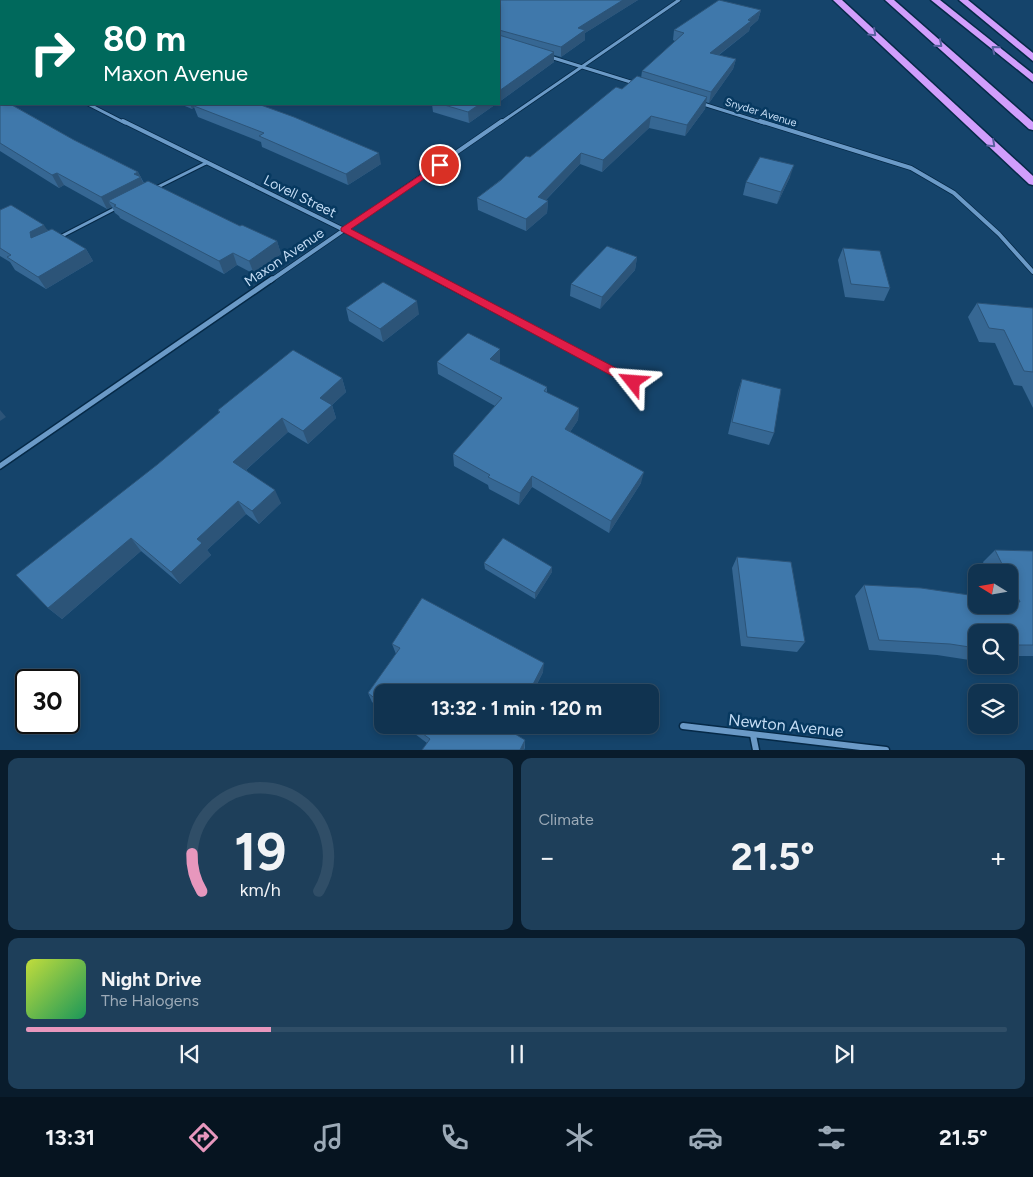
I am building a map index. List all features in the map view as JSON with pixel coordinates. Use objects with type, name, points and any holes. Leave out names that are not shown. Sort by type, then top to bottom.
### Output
[{"type":"highway","points":[[837,0],[1033,182]]},
{"type":"highway","points":[[889,0],[1033,127]]},
{"type":"highway","points":[[935,0],[1033,79]]},
{"type":"highway","points":[[963,0],[1033,58]]},
{"type":"street","name":"Maxon Avenue","points":[[0,466],[679,0]]},
{"type":"street","points":[[546,56],[639,84]]},
{"type":"street","name":"Snyder Avenue","points":[[696,102],[911,168],[954,192],[999,234],[1033,272]]},
{"type":"street","name":"Lovell Street","points":[[90,105],[344,230],[633,382]]},
{"type":"street","name":"Newton Avenue","points":[[684,726],[886,750]]},
{"type":"street","points":[[753,735],[756,750]]},
{"type":"lane","points":[[153,190],[206,163]]},
{"type":"lane","points":[[58,238],[118,207]]},
{"type":"building","points":[[500,0],[623,0],[578,28],[585,30],[561,47],[500,30]]},
{"type":"building","points":[[719,0],[761,10],[748,20],[751,21],[710,53],[736,59],[711,92],[642,71],[684,33],[674,30]]},
{"type":"building","points":[[500,35],[554,52],[500,90]]},
{"type":"building","points":[[637,76],[707,97],[687,125],[651,116],[603,160],[581,153],[538,197],[548,201],[526,219],[477,198],[501,180],[526,156],[530,157],[616,87],[622,89]]},
{"type":"building","points":[[0,105],[12,105],[74,140],[138,172],[134,174],[141,177],[101,197],[57,173],[52,175],[0,143]]},
{"type":"building","points":[[261,105],[379,153],[346,174],[259,136],[264,133],[194,106]]},
{"type":"building","points":[[444,105],[478,105],[468,112]]},
{"type":"building","points":[[760,157],[794,165],[781,192],[746,182]]},
{"type":"building","points":[[148,181],[240,226],[242,225],[277,241],[249,261],[233,253],[219,261],[114,206],[116,205],[108,201]]},
{"type":"building","points":[[11,205],[44,225],[30,232],[31,238],[52,229],[86,249],[38,277],[7,257],[11,255],[0,248],[0,210]]},
{"type":"building","points":[[607,246],[637,257],[602,297],[571,284]]},
{"type":"building","points":[[843,248],[880,251],[890,288],[851,284]]},
{"type":"building","points":[[383,282],[417,301],[380,329],[346,308]]},
{"type":"building","points":[[977,303],[1033,308],[1033,372],[1024,371],[1004,330],[989,328]]},
{"type":"building","points":[[468,333],[500,349],[490,359],[547,387],[544,391],[579,408],[565,429],[644,472],[611,521],[532,476],[520,493],[488,477],[490,475],[453,454],[502,398],[437,362]]},
{"type":"building","points":[[293,350],[342,378],[320,398],[332,405],[303,431],[282,418],[233,462],[275,490],[252,511],[238,501],[197,539],[202,543],[171,572],[131,538],[48,608],[16,575],[158,464],[220,412],[218,410]]},
{"type":"building","points":[[742,379],[781,389],[774,433],[732,422]]},
{"type":"building","points":[[503,538],[552,567],[535,593],[484,563]]},
{"type":"building","points":[[995,550],[1033,551],[1033,645],[1018,645],[1018,624],[968,624],[968,647],[879,640],[864,585],[921,588],[968,595],[968,614],[1018,614],[1018,602],[1020,602],[1018,598],[1018,564],[1002,564]]},
{"type":"building","points":[[737,557],[791,562],[805,642],[747,637]]},
{"type":"building","points":[[422,598],[544,663],[533,684],[374,684],[400,648],[392,644]]},
{"type":"building","points":[[374,685],[374,698],[368,693]]},
{"type":"building","points":[[423,734],[515,734],[525,740],[520,750],[422,750],[430,739]]},
{"type":"route","points":[[440,165],[344,230],[633,382]]}]
